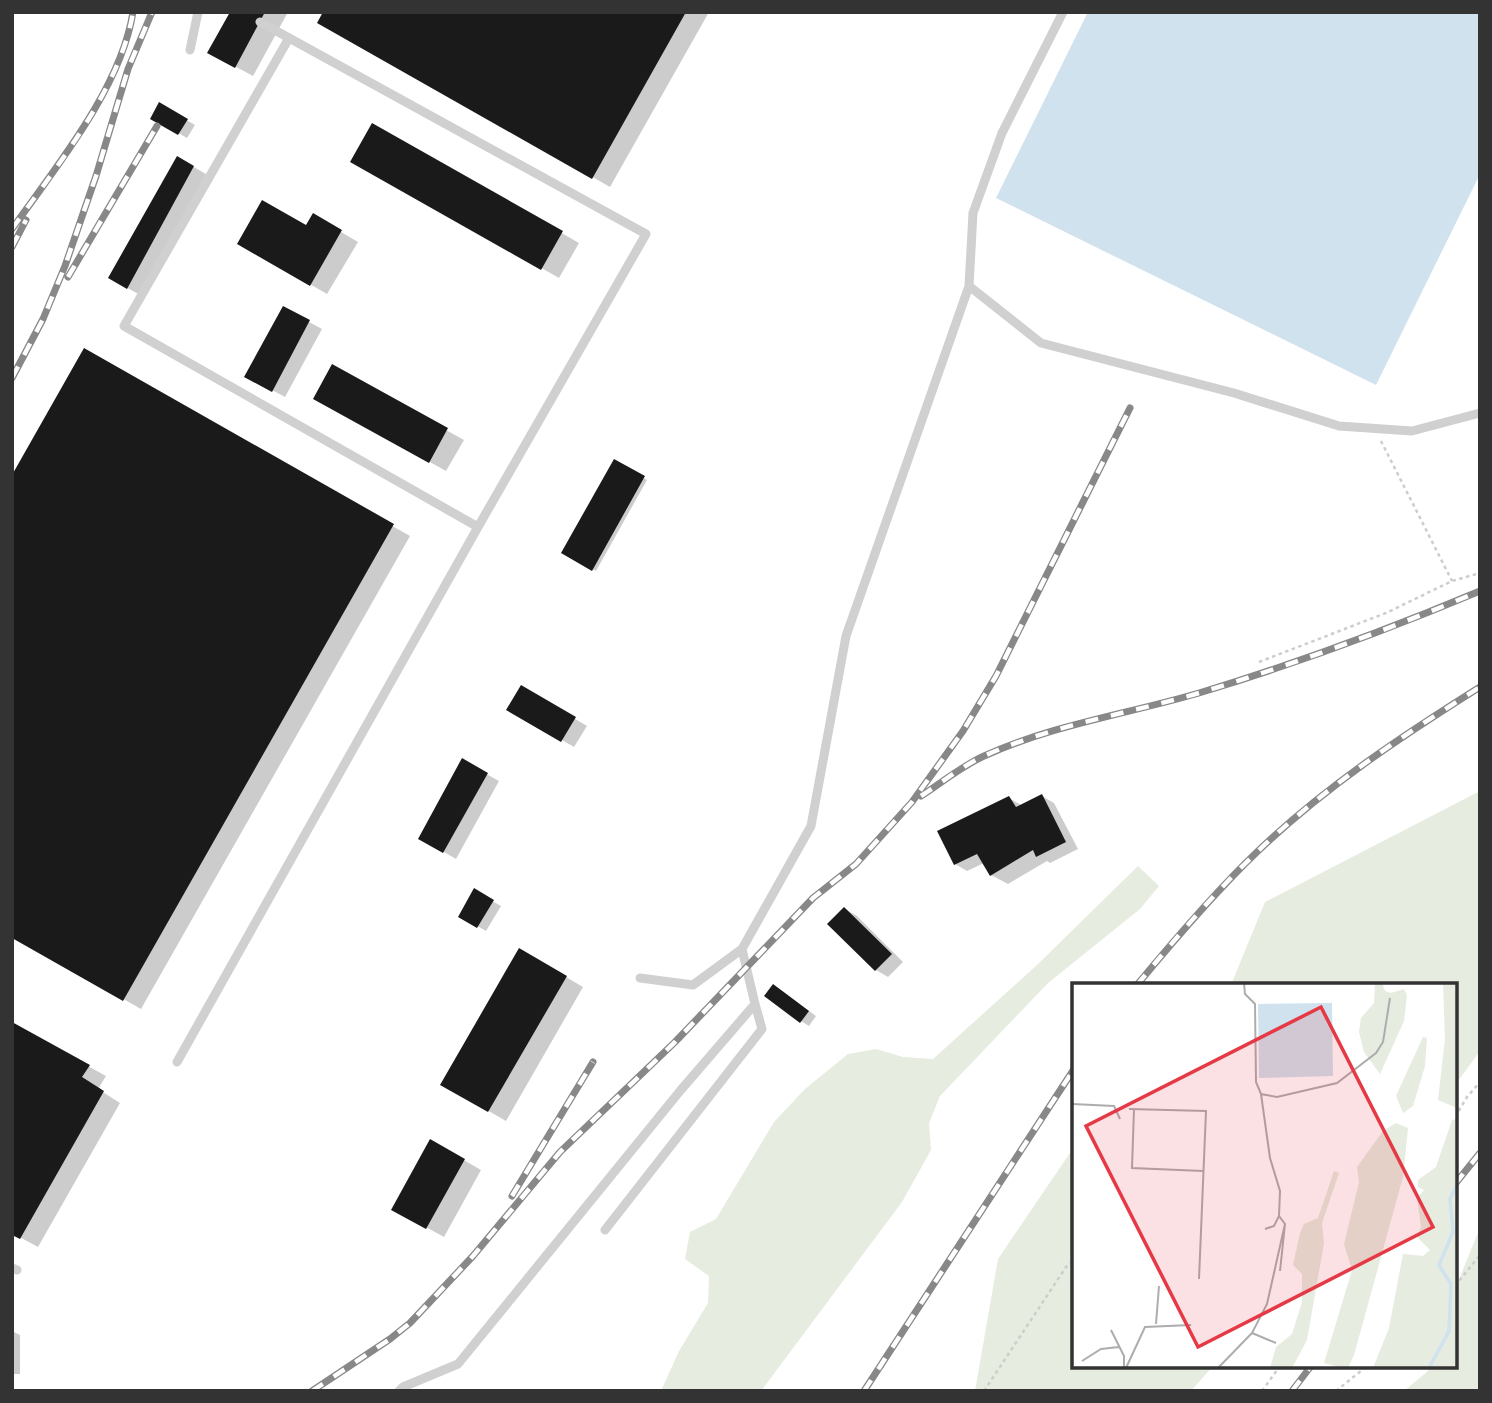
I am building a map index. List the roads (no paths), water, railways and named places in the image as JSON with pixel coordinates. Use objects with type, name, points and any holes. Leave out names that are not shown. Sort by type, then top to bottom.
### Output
[{"type":"lane","points":[[190,50],[198,12]]},
{"type":"lane","points":[[639,978],[693,985],[742,950],[811,826],[846,636],[969,286],[973,213],[1002,134],[1063,12]]},
{"type":"lane","points":[[177,1062],[646,234],[260,22]]},
{"type":"lane","points":[[289,38],[124,326],[478,527]]},
{"type":"lane","points":[[969,286],[1041,343],[1234,393],[1339,426],[1412,430],[1480,414]]},
{"type":"lane","points":[[604,1230],[762,1029],[742,950]]},
{"type":"lane","points":[[399,1391],[458,1364],[680,1091],[755,1004]]},
{"type":"water","points":[[1088,12],[1480,12],[1480,174],[1376,385],[996,198]]},
{"type":"railway","points":[[12,229],[101,98],[126,41],[133,12]]},
{"type":"railway","points":[[12,378],[43,319],[65,266],[96,176],[128,69],[152,12]]},
{"type":"railway","points":[[68,277],[157,126]]},
{"type":"railway","points":[[12,247],[26,220]]},
{"type":"railway","points":[[312,1391],[410,1323],[473,1256],[560,1152],[675,1042],[813,898],[856,864],[912,802],[963,731],[996,676],[1130,408]]},
{"type":"railway","points":[[921,796],[968,765],[1010,745],[1063,728],[1199,693],[1270,670],[1376,633],[1480,591]]},
{"type":"railway","points":[[1139,983],[1211,899],[1310,805],[1365,763],[1480,687]]},
{"type":"railway","points":[[512,1196],[593,1062]]},
{"type":"railway","points":[[864,1391],[1072,1072]]},
{"type":"railway","points":[[1457,1182],[1480,1153]]},
{"type":"railway","points":[[1292,1391],[1309,1368]]}]
